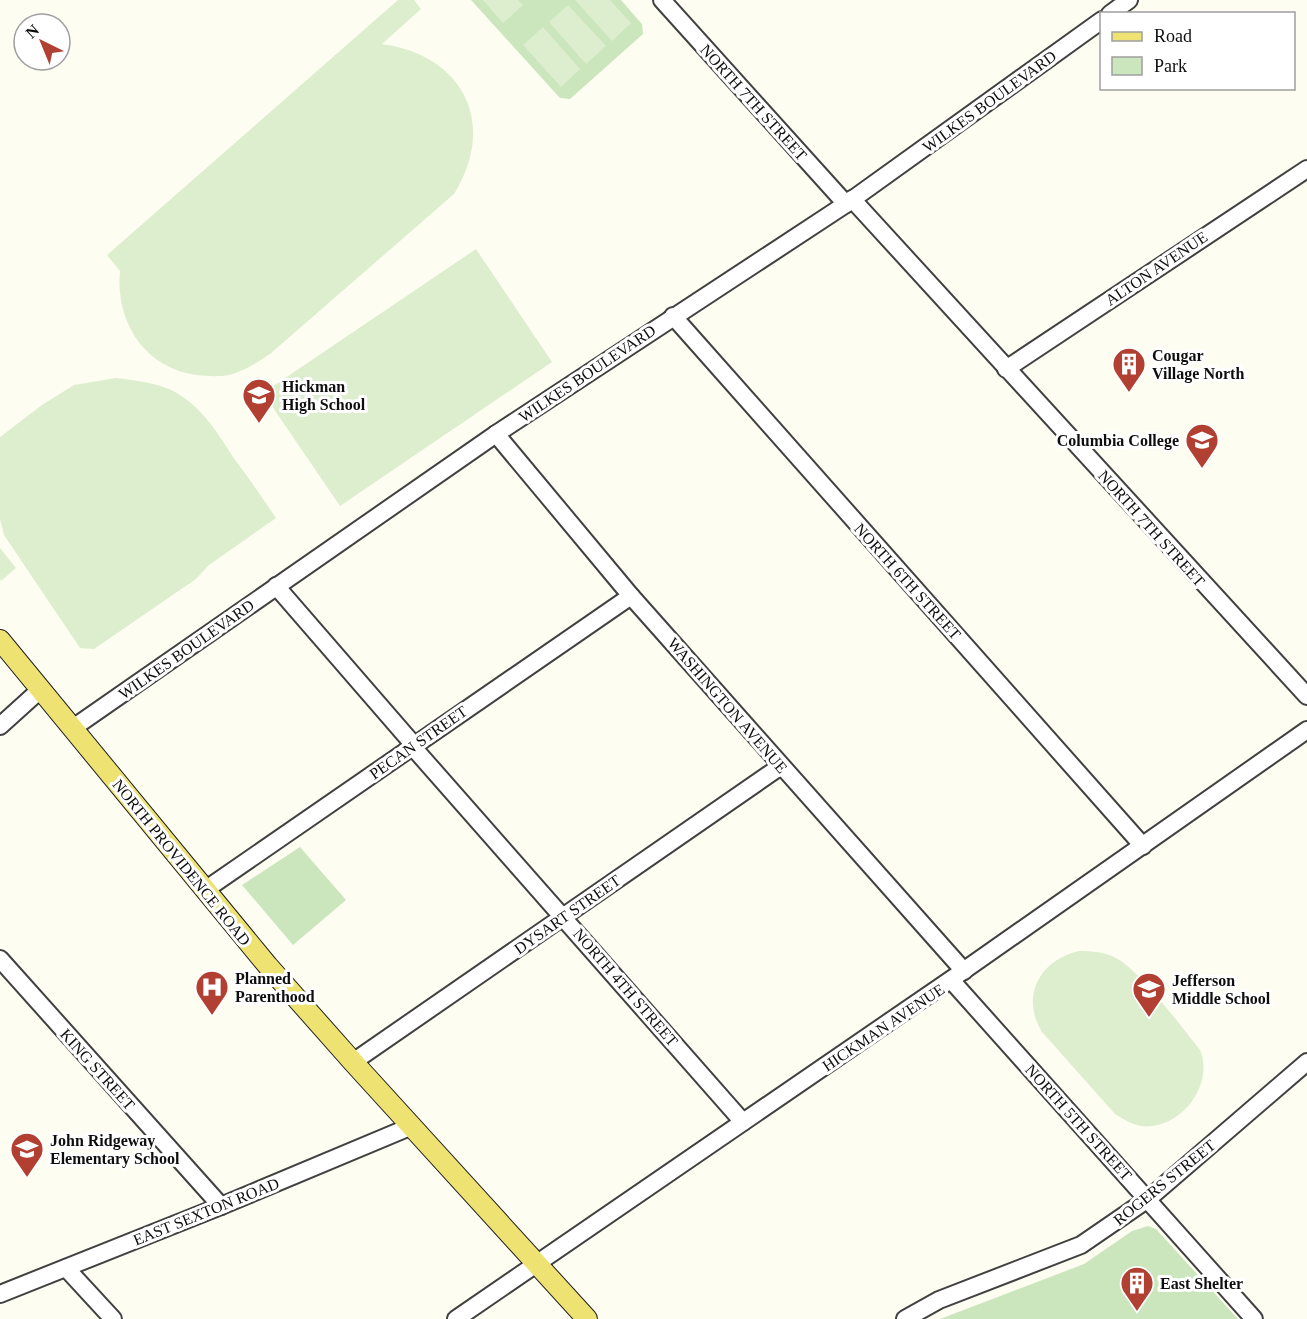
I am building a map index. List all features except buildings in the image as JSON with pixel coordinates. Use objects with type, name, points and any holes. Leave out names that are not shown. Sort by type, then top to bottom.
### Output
[{"type":"main road","name":"NORTH PROVIDENCE ROAD","points":[[0,640],[205,890],[353,1062],[587,1319]]},
{"type":"street","name":"NORTH 7TH STREET","points":[[662,0],[1307,696]]},
{"type":"street","points":[[1113,12],[1129,0]]},
{"type":"street","name":"WILKES BOULEVARD","points":[[73,728],[495,434],[849,202],[1100,21]]},
{"type":"street","name":"ALTON AVENUE","points":[[1006,369],[1307,169]]},
{"type":"street","name":"NORTH 6TH STREET","points":[[674,316],[1143,846]]},
{"type":"street","name":"WASHINGTON AVENUE","points":[[495,434],[631,596],[781,766],[958,976]]},
{"type":"street","name":"NORTH 4TH STREET","points":[[276,586],[412,745],[743,1122]]},
{"type":"street","name":"PECAN STREET","points":[[205,890],[631,596]]},
{"type":"street","points":[[0,726],[41,689]]},
{"type":"street","name":"HICKMAN AVENUE","points":[[456,1319],[958,976],[1307,730]]},
{"type":"street","name":"DYSART STREET","points":[[353,1062],[781,766]]},
{"type":"street","name":"KING STREET","points":[[0,959],[221,1206]]},
{"type":"street","name":"NORTH 5TH STREET","points":[[958,976],[1148,1199],[1254,1319]]},
{"type":"street","name":"ROGERS STREET","points":[[905,1319],[939,1300],[1081,1245],[1148,1199],[1307,1062]]},
{"type":"street","name":"EAST SEXTON ROAD","points":[[0,1294],[221,1206],[412,1126]]},
{"type":"street","points":[[66,1268],[113,1319]]},
{"type":"green space","points":[[398,0],[414,0],[421,9],[382,44],[410,51],[434,62],[452,78],[465,97],[472,118],[473,142],[467,168],[454,194],[270,354],[255,364],[229,375],[213,376],[178,371],[161,363],[137,339],[128,324],[122,307],[120,271],[107,255]]},
{"type":"green space","points":[[471,0],[621,0],[642,24],[643,34],[570,99],[560,98]]},
{"type":"green space","points":[[483,0],[518,0],[523,5],[503,23]]},
{"type":"green space","points":[[575,0],[610,0],[631,23],[612,41]]},
{"type":"green space","points":[[568,5],[606,46],[586,64],[549,22]]},
{"type":"green space","points":[[543,27],[580,69],[561,87],[523,45]]},
{"type":"green space","points":[[476,249],[552,362],[340,506],[263,393]]},
{"type":"green space","points":[[116,378],[160,386],[176,392],[198,409],[211,424],[276,518],[209,565],[196,579],[94,649],[80,648],[4,535],[0,519],[0,437],[42,405],[74,385]]},
{"type":"green space","points":[[0,548],[16,568],[1,581],[0,579]]},
{"type":"green space","points":[[300,847],[346,900],[293,945],[242,885]]},
{"type":"green space","points":[[1079,951],[1107,954],[1125,964],[1160,1000],[1200,1050],[1203,1077],[1198,1091],[1191,1103],[1169,1121],[1155,1126],[1141,1126],[1130,1123],[1115,1114],[1042,1032],[1033,1005],[1038,981],[1044,971],[1054,962]]},
{"type":"green space","points":[[1148,1226],[1156,1229],[1238,1319],[940,1319],[1084,1264],[1132,1231]]},
{"type":"place","name":"Cougar Village North","points":[[1129,393]]},
{"type":"place","name":"Hickman High School","points":[[259,424]]},
{"type":"place","name":"Columbia College","points":[[1202,469]]},
{"type":"place","name":"Planned Parenthood","points":[[212,1016]]},
{"type":"place","name":"Jefferson Middle School","points":[[1149,1018]]},
{"type":"place","name":"John Ridgeway Elementary School","points":[[27,1178]]},
{"type":"place","name":"East Shelter","points":[[1137,1312]]}]
